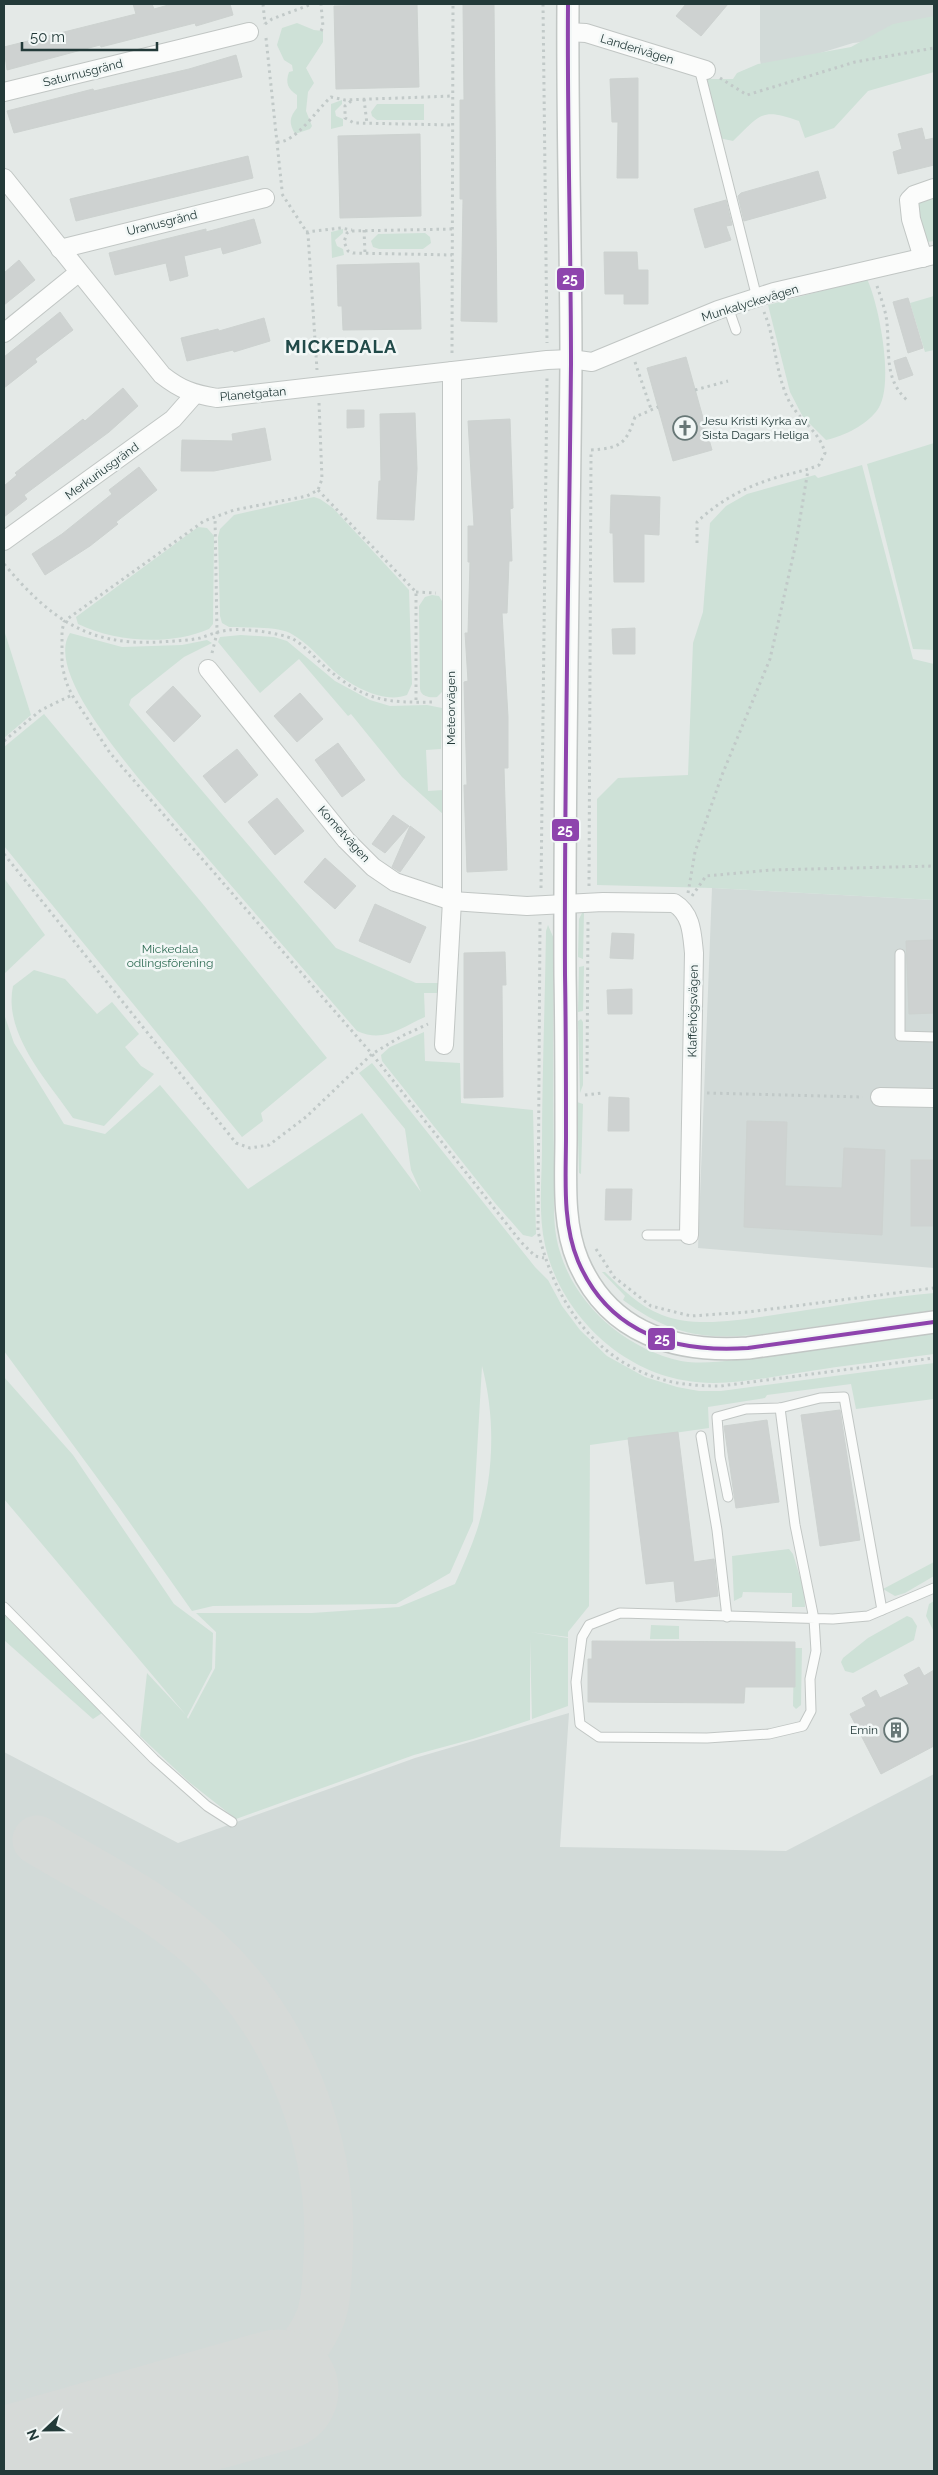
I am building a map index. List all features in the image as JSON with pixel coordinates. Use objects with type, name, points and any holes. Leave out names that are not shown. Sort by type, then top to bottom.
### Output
[{"type":"street","points":[[568,4],[571,359],[565,904],[566,1167],[569,1226],[578,1260],[598,1294],[627,1322],[642,1332],[660,1340],[703,1349],[748,1348],[934,1322]]},
{"type":"street","name":"Saturnusgränd","points":[[4,92],[249,32]]},
{"type":"street","name":"Landerivägen","points":[[568,32],[586,33],[703,69]]},
{"type":"street","name":"Planetgatan","points":[[4,178],[78,273],[162,375],[178,388],[195,394],[232,397],[547,360],[571,359]]},
{"type":"street","points":[[929,256],[911,219],[910,200],[914,195],[934,188]]},
{"type":"street","name":"Uranusgränd","points":[[60,249],[265,198]]},
{"type":"street","name":"Munkalyckevägen","points":[[571,359],[592,362],[728,307],[757,298],[929,256]]},
{"type":"street","points":[[4,334],[78,273]]},
{"type":"street","name":"Meteorvägen","points":[[444,1045],[452,902],[452,371]]},
{"type":"street","name":"Merkuriusgränd","points":[[4,541],[173,419],[195,394]]},
{"type":"street","name":"Kometvägen","points":[[208,669],[346,840],[373,867],[395,882],[452,902],[565,904]]},
{"type":"street","points":[[565,904],[588,902],[674,903],[683,909]]},
{"type":"street","name":"Klaffehögsvägen","points":[[683,909],[692,927],[694,954],[688,1235]]},
{"type":"street","points":[[880,1097],[934,1098]]},
{"type":"lane","points":[[703,69],[757,298]]},
{"type":"lane","points":[[728,307],[736,330]]},
{"type":"lane","points":[[900,954],[900,1036],[934,1037]]},
{"type":"lane","points":[[647,1235],[688,1235]]},
{"type":"lane","points":[[728,1497],[720,1457],[717,1417],[746,1409],[780,1408],[820,1398],[844,1397],[882,1610]]},
{"type":"lane","points":[[780,1408],[795,1525],[814,1619],[816,1651],[810,1679],[811,1711],[803,1726],[769,1734],[707,1738],[599,1737],[580,1724],[576,1682],[582,1637],[589,1625],[620,1613],[814,1619],[868,1616],[934,1588]]},
{"type":"lane","points":[[701,1436],[717,1530],[727,1617]]},
{"type":"lane","points":[[4,1608],[154,1759],[207,1806],[232,1822]]},
{"type":"path","points":[[263,4],[282,193],[306,232],[318,387],[322,479],[318,490],[307,496],[215,516],[193,527],[64,622],[62,631],[62,665],[66,682],[72,695],[110,753],[372,1054],[522,1242],[535,1256],[544,1258]]},
{"type":"path","points":[[265,24],[272,19],[312,4]]},
{"type":"path","points":[[321,31],[323,27],[322,4]]},
{"type":"path","points":[[452,371],[453,4]]},
{"type":"path","points":[[543,4],[547,360],[537,1164],[538,1231],[544,1258],[553,1280],[576,1321],[602,1347],[639,1370],[661,1380],[692,1386],[721,1386],[934,1358]]},
{"type":"path","points":[[703,69],[747,94],[855,62],[934,48]]},
{"type":"path","points":[[277,142],[287,140],[310,123],[331,98],[364,99],[452,96]]},
{"type":"path","points":[[356,99],[345,106],[346,118],[354,124],[453,125]]},
{"type":"path","points":[[364,99],[366,124]]},
{"type":"path","points":[[265,198],[282,193]]},
{"type":"path","points":[[306,232],[341,228],[352,231],[452,229]]},
{"type":"path","points":[[364,230],[365,254]]},
{"type":"path","points":[[352,231],[347,233],[344,242],[348,251],[365,254],[452,255]]},
{"type":"path","points":[[872,271],[886,314],[890,375],[896,391],[906,400]]},
{"type":"path","points":[[697,543],[697,522],[712,508],[737,492],[778,477],[819,466],[825,453],[822,442],[789,401],[777,366],[768,321],[757,298]]},
{"type":"path","points":[[629,347],[651,409]]},
{"type":"path","points":[[695,390],[728,381]]},
{"type":"path","points":[[591,450],[621,445],[625,441],[635,417],[658,407]]},
{"type":"path","points":[[587,1084],[592,440]]},
{"type":"path","points":[[683,909],[686,904],[695,852],[722,775],[770,659],[796,543],[808,470]]},
{"type":"path","points":[[318,490],[416,592],[416,702]]},
{"type":"path","points":[[208,669],[217,633],[215,516]]},
{"type":"path","points":[[4,564],[28,593],[64,622],[99,637],[128,642],[170,641],[230,630],[263,632],[293,639],[347,685],[371,697],[392,702],[451,702]]},
{"type":"path","points":[[4,741],[41,710],[72,695]]},
{"type":"path","points":[[4,854],[236,1143],[250,1148],[269,1145],[306,1117],[372,1054],[426,1024],[445,1025]]},
{"type":"path","points":[[683,909],[706,876],[771,870],[934,866]]},
{"type":"path","points":[[691,1092],[880,1097]]},
{"type":"path","points":[[587,1094],[587,1104]]},
{"type":"path","points":[[594,1243],[602,1261],[614,1277],[633,1293],[651,1306],[691,1316],[748,1312],[934,1288]]},
{"type":"shaded area","points":[[760,4],[934,4],[934,34],[853,43],[762,71],[760,60]]},
{"type":"shaded area","points":[[712,888],[934,900],[934,1268],[698,1248]]},
{"type":"shaded area","points":[[569,1713],[560,1847],[786,1851],[934,1774],[934,2471],[4,2471],[4,1752],[178,1843],[415,1758]]},
{"type":"green space","points":[[934,16],[934,72],[868,91],[834,128],[805,138],[799,121],[769,114],[762,116],[749,125],[733,141],[719,138],[705,79],[733,79],[737,73],[758,64],[851,47],[893,24]]},
{"type":"green space","points":[[297,23],[314,30],[323,31],[323,42],[306,68],[314,83],[308,92],[306,111],[312,126],[310,129],[295,134],[291,121],[292,115],[297,108],[297,95],[289,88],[287,83],[289,72],[293,71],[292,65],[284,60],[277,45],[282,28]]},
{"type":"green space","points":[[342,100],[342,104],[335,111],[336,116],[343,119],[343,126],[331,129],[331,104]]},
{"type":"green space","points":[[377,104],[424,104],[424,120],[377,120],[372,116],[371,112]]},
{"type":"green space","points":[[934,193],[934,241],[927,242],[914,203]]},
{"type":"green space","points":[[343,229],[343,233],[335,240],[337,246],[343,249],[344,255],[332,258],[331,232]]},
{"type":"green space","points":[[425,233],[430,237],[431,243],[423,249],[379,249],[373,247],[371,241],[378,234]]},
{"type":"green space","points":[[867,279],[876,307],[883,345],[885,382],[883,398],[878,409],[868,420],[847,433],[826,440],[803,417],[790,392],[768,305]]},
{"type":"green space","points":[[934,296],[934,350],[925,352],[910,303]]},
{"type":"green space","points":[[934,443],[934,650],[913,649],[867,464]]},
{"type":"green space","points":[[862,465],[913,659],[934,664],[934,900],[712,888],[597,885],[597,799],[618,778],[688,775],[693,643],[703,612],[710,523],[726,506],[747,494],[815,475],[818,478]]},
{"type":"green space","points":[[314,497],[333,508],[409,590],[412,684],[407,695],[388,697],[359,688],[341,677],[308,646],[290,633],[269,628],[229,627],[222,623],[220,616],[218,537],[220,529],[234,515]]},
{"type":"green space","points":[[198,527],[207,528],[214,536],[213,624],[209,629],[177,638],[143,640],[109,635],[78,624],[76,617]]},
{"type":"green space","points":[[439,596],[443,603],[442,692],[437,697],[424,695],[420,689],[419,606],[425,597]]},
{"type":"green space","points":[[4,630],[31,715],[4,738]]},
{"type":"green space","points":[[70,633],[122,647],[182,645],[207,640],[212,643],[184,657],[131,699],[129,705],[336,948],[416,983],[439,983],[438,993],[424,993],[425,1017],[384,1035],[367,1034],[357,1031],[116,750],[76,688],[68,667],[65,649]]},
{"type":"green space","points":[[241,635],[274,637],[287,641],[335,681],[370,700],[390,706],[427,705],[442,708],[441,749],[426,750],[428,791],[443,790],[444,815],[402,777],[351,714],[348,716],[299,659],[260,693],[218,642],[220,637]]},
{"type":"green space","name":"Mickedala odlingsförening","points":[[44,714],[202,903],[327,1058],[261,1113],[263,1121],[242,1137],[4,846],[4,747]]},
{"type":"green space","points":[[4,878],[45,935],[4,974]]},
{"type":"green space","points":[[583,911],[583,959],[578,957],[579,919]]},
{"type":"green space","points":[[548,925],[554,939],[555,1231],[560,1252],[568,1272],[578,1290],[591,1307],[606,1322],[641,1346],[661,1355],[688,1362],[701,1363],[734,1360],[934,1333],[934,1354],[750,1380],[723,1383],[696,1382],[669,1377],[644,1367],[620,1354],[599,1337],[581,1317],[565,1295],[553,1271],[543,1233],[541,1196],[543,1067],[546,931]]},
{"type":"green space","points":[[584,966],[583,1011],[578,1012],[579,967]]},
{"type":"green space","points":[[34,970],[65,979],[97,1014],[112,1002],[139,1034],[125,1047],[141,1066],[154,1074],[104,1126],[73,1118],[40,1072],[21,1039],[15,1022],[12,1004],[13,986]]},
{"type":"green space","points":[[4,1014],[14,1043],[64,1124],[105,1134],[160,1085],[248,1189],[362,1113],[421,1192],[411,1170],[405,1129],[359,1073],[372,1063],[535,1267],[548,1280],[562,1306],[580,1330],[607,1356],[645,1377],[677,1387],[699,1391],[721,1391],[934,1363],[934,1399],[856,1409],[851,1384],[767,1395],[765,1398],[708,1407],[709,1428],[590,1445],[589,1606],[568,1632],[568,1637],[530,1632],[568,1638],[568,1706],[532,1719],[530,1639],[530,1720],[473,1739],[414,1755],[236,1819],[189,1782],[140,1736],[147,1673],[186,1715],[4,1499],[4,1377],[73,1455],[174,1604],[213,1633],[212,1669],[187,1717],[188,1719],[215,1668],[216,1632],[196,1613],[312,1613],[399,1607],[455,1584],[477,1530],[483,1510],[490,1469],[490,1407],[482,1366],[473,1521],[450,1573],[396,1604],[213,1606],[192,1611],[118,1506],[4,1351]]},
{"type":"green space","points":[[581,1019],[583,1022],[583,1085],[580,1093],[578,1021]]},
{"type":"green space","points":[[424,1032],[425,1061],[460,1063],[461,1103],[533,1110],[536,1234],[532,1237],[523,1235],[495,1203],[382,1061],[381,1055],[390,1047]]},
{"type":"green space","points":[[577,1102],[583,1104],[581,1174],[579,1173]]},
{"type":"green space","points":[[602,1272],[605,1272],[638,1302],[654,1311],[662,1315],[693,1322],[745,1319],[934,1293],[934,1310],[755,1335],[701,1335],[670,1327],[639,1311],[623,1300],[625,1296]]},
{"type":"green space","points":[[789,1549],[793,1554],[804,1590],[805,1607],[792,1607],[792,1593],[743,1592],[742,1597],[734,1601],[732,1556]]},
{"type":"green space","points":[[934,1562],[934,1576],[905,1593],[895,1596],[883,1589]]},
{"type":"green space","points":[[934,1601],[934,1632],[926,1616],[929,1604]]},
{"type":"green space","points":[[4,1612],[102,1713],[93,1719],[4,1640]]},
{"type":"green space","points":[[907,1616],[912,1618],[917,1626],[914,1640],[853,1673],[845,1671],[841,1662],[843,1658],[868,1638]]},
{"type":"green space","points":[[651,1625],[679,1626],[679,1639],[650,1639]]},
{"type":"green space","points":[[794,1648],[802,1648],[801,1705],[796,1709],[793,1706]]},
{"type":"building","points":[[133,4],[152,4],[154,9],[172,4],[230,4],[233,15],[196,26],[195,23],[101,47],[100,45],[7,70],[4,47],[136,14]]},
{"type":"building","points":[[417,4],[419,87],[336,89],[334,6]]},
{"type":"building","points":[[463,4],[494,4],[497,322],[461,321],[463,199],[460,199],[460,100],[464,100]]},
{"type":"building","points":[[686,4],[728,4],[701,36],[676,16]]},
{"type":"building","points":[[236,55],[242,77],[14,133],[7,111],[93,89],[94,91],[189,69]]},
{"type":"building","points":[[638,78],[638,178],[617,178],[618,122],[612,122],[610,79]]},
{"type":"building","points":[[922,128],[925,140],[934,138],[934,165],[898,174],[893,152],[902,149],[898,134]]},
{"type":"building","points":[[420,134],[421,216],[340,218],[338,136]]},
{"type":"building","points":[[248,156],[253,178],[76,221],[70,199]]},
{"type":"building","points":[[818,171],[826,198],[744,221],[738,196],[741,193]]},
{"type":"building","points":[[726,200],[732,225],[726,226],[731,240],[705,248],[694,209]]},
{"type":"building","points":[[254,219],[261,243],[223,254],[221,247],[184,256],[188,276],[170,281],[166,263],[115,275],[109,253],[206,229],[206,232]]},
{"type":"building","points":[[604,252],[637,252],[638,270],[648,270],[648,304],[624,304],[624,294],[605,294]]},
{"type":"building","points":[[19,260],[35,280],[4,305],[4,273]]},
{"type":"building","points":[[419,263],[421,329],[343,330],[342,306],[338,306],[337,265]]},
{"type":"building","points":[[908,298],[923,348],[908,353],[893,302]]},
{"type":"building","points":[[60,312],[73,330],[35,359],[37,362],[4,388],[4,357]]},
{"type":"building","points":[[264,318],[270,341],[234,352],[233,350],[187,361],[181,338],[218,329],[219,331]]},
{"type":"building","name":"Jesu Kristi Kyrka av Sista Dagars Heliga","points":[[686,357],[712,450],[673,461],[647,368]]},
{"type":"building","points":[[906,357],[913,375],[899,380],[894,361]]},
{"type":"building","points":[[123,388],[138,406],[109,432],[24,495],[27,499],[4,517],[4,486],[17,475],[15,473],[83,419],[85,421]]},
{"type":"building","points":[[347,410],[364,410],[364,427],[347,428]]},
{"type":"building","points":[[415,413],[417,469],[414,520],[377,519],[379,481],[381,481],[380,414]]},
{"type":"building","points":[[510,419],[513,508],[510,509],[512,561],[509,561],[507,613],[502,613],[508,717],[508,768],[504,768],[507,870],[467,872],[464,785],[467,785],[464,682],[468,681],[465,633],[468,633],[470,562],[468,562],[468,526],[474,526],[468,421]]},
{"type":"building","points":[[265,428],[271,460],[214,471],[181,471],[182,440],[233,441],[232,434]]},
{"type":"building","points":[[139,467],[157,490],[116,522],[118,524],[90,546],[45,575],[32,554],[62,534],[112,494],[109,490]]},
{"type":"building","points":[[611,495],[660,497],[659,535],[644,534],[644,582],[614,582],[613,533],[610,533]]},
{"type":"building","points":[[635,628],[635,654],[613,654],[612,629]]},
{"type":"building","points":[[173,686],[201,716],[174,742],[146,712]]},
{"type":"building","points":[[300,693],[323,719],[297,742],[274,716]]},
{"type":"building","points":[[338,743],[365,780],[342,797],[315,760]]},
{"type":"building","points":[[237,749],[258,775],[225,803],[203,776]]},
{"type":"building","points":[[277,798],[304,831],[275,855],[248,822]]},
{"type":"building","points":[[393,815],[409,826],[385,853],[372,844]]},
{"type":"building","points":[[410,826],[425,837],[400,872],[392,867]]},
{"type":"building","points":[[325,858],[356,886],[335,909],[304,882]]},
{"type":"building","points":[[375,904],[426,927],[410,963],[359,941]]},
{"type":"building","points":[[612,933],[634,934],[633,959],[610,958]]},
{"type":"building","points":[[934,940],[934,1013],[909,1014],[906,941]]},
{"type":"building","points":[[505,952],[506,985],[502,985],[503,1097],[464,1098],[464,953]]},
{"type":"building","points":[[632,989],[632,1014],[608,1014],[607,990]]},
{"type":"building","points":[[609,1097],[629,1098],[629,1131],[608,1131]]},
{"type":"building","points":[[747,1121],[787,1122],[785,1186],[842,1188],[844,1148],[885,1150],[882,1235],[744,1227]]},
{"type":"building","points":[[911,1160],[934,1160],[934,1226],[911,1226]]},
{"type":"building","points":[[606,1189],[632,1189],[631,1220],[605,1220]]},
{"type":"building","points":[[840,1410],[860,1540],[820,1546],[801,1415]]},
{"type":"building","points":[[767,1420],[779,1502],[736,1508],[724,1426]]},
{"type":"building","points":[[678,1432],[694,1562],[714,1559],[718,1596],[676,1602],[674,1581],[646,1584],[628,1438]]},
{"type":"building","points":[[592,1641],[795,1642],[795,1687],[745,1687],[744,1703],[588,1702],[588,1659],[592,1659]]},
{"type":"building","name":"Emin","points":[[919,1667],[924,1676],[934,1670],[934,1746],[881,1774],[850,1714],[866,1706],[862,1698],[876,1690],[880,1698],[909,1684],[904,1675]]},
{"type":"taxiway","points":[[37,1840],[147,1905],[188,1934],[207,1951],[236,1982],[262,2016],[284,2053],[301,2091],[315,2132],[324,2173],[328,2216],[328,2258],[325,2298],[319,2321],[299,2354],[282,2372],[253,2397]]},
{"type":"taxiway","points":[[93,2442],[126,2441],[136,2443],[154,2452],[161,2460],[166,2471]]},
{"type":"runway","points":[[4,2468],[278,2390]]},
{"type":"transit line","name":"25","points":[[568,4],[571,364],[565,975],[566,1200],[569,1231],[573,1246],[578,1261],[591,1286],[608,1306],[626,1322],[648,1334],[671,1342],[695,1347],[721,1349],[748,1348],[934,1322]]},
{"type":"place","name":"Jesu Kristi Kyrka av Sista Dagars Heliga","points":[[685,428]]},
{"type":"place","name":"Emin","points":[[896,1730]]},
{"type":"district","name":"MICKEDALA","points":[[341,347]]}]
